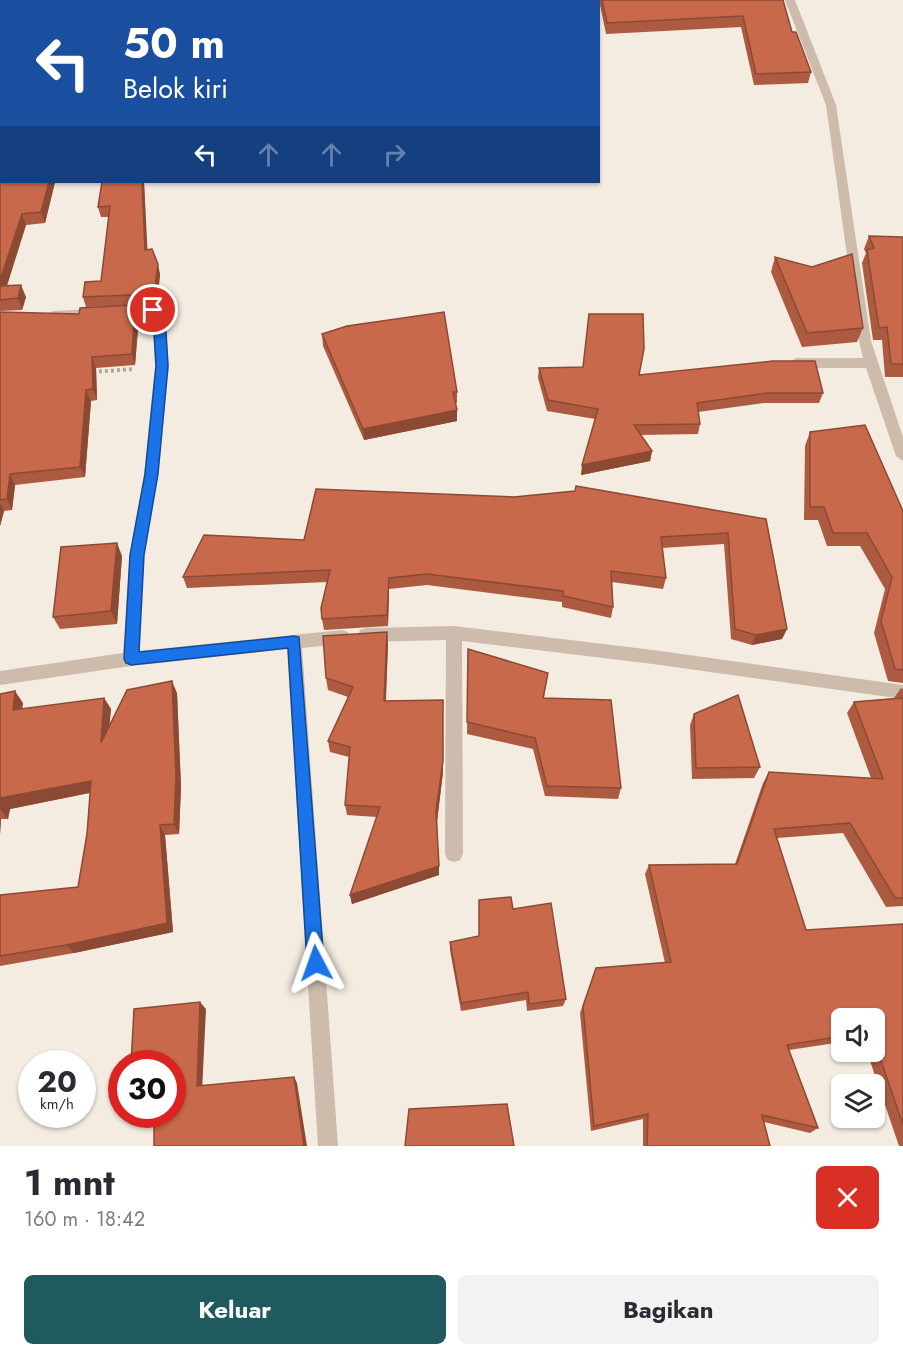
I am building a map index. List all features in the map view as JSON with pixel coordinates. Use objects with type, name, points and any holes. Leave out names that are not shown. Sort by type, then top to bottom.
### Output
[{"type":"street","points":[[790,0],[831,105],[865,341],[903,456]]},
{"type":"street","points":[[34,316],[153,310],[159,316],[162,366],[151,474],[137,555],[131,659]]},
{"type":"street","points":[[781,364],[871,363]]},
{"type":"street","points":[[0,678],[131,659],[294,642],[356,636],[454,633],[653,657],[903,692]]},
{"type":"street","points":[[454,633],[454,854]]},
{"type":"street","points":[[294,642],[328,1146]]},
{"type":"path","points":[[92,372],[162,366]]},
{"type":"building","points":[[602,0],[783,0],[792,32],[796,32],[811,72],[756,74],[743,16],[607,23]]},
{"type":"building","points":[[0,183],[49,183],[41,212],[22,214],[0,280]]},
{"type":"building","points":[[102,183],[142,183],[145,250],[152,249],[158,264],[154,294],[83,297],[85,282],[101,281],[110,206],[98,207]]},
{"type":"building","points":[[869,236],[903,237],[903,364],[891,364],[887,327],[879,328],[867,250],[874,248]]},
{"type":"building","points":[[852,254],[863,328],[807,333],[775,257],[812,267]]},
{"type":"building","points":[[21,285],[18,298],[0,300],[0,286]]},
{"type":"building","points":[[135,305],[132,354],[92,357],[93,389],[86,390],[80,467],[10,474],[7,499],[0,500],[0,312],[79,314],[80,308]]},
{"type":"building","points":[[444,312],[457,392],[453,392],[457,410],[363,429],[322,334],[347,326]]},
{"type":"building","points":[[589,314],[643,314],[644,349],[639,375],[773,361],[815,361],[823,393],[767,393],[697,403],[700,424],[634,425],[652,451],[582,465],[598,409],[548,400],[539,368],[583,367]]},
{"type":"building","points":[[865,425],[903,511],[903,670],[895,669],[881,621],[892,577],[867,533],[833,533],[824,507],[810,507],[810,432]]},
{"type":"building","points":[[576,486],[766,519],[787,629],[756,635],[735,629],[728,533],[661,537],[666,578],[611,571],[613,607],[563,596],[563,591],[427,574],[389,578],[387,615],[322,619],[321,608],[330,570],[183,577],[204,535],[304,540],[316,489],[514,497],[575,491]]},
{"type":"building","points":[[117,543],[111,611],[53,617],[61,547]]},
{"type":"building","points":[[387,632],[384,701],[443,700],[443,761],[436,811],[439,866],[350,895],[380,807],[345,805],[350,747],[328,741],[353,687],[326,678],[323,636]]},
{"type":"building","points":[[468,649],[548,673],[543,698],[611,700],[621,788],[547,786],[535,738],[467,722]]},
{"type":"building","points":[[172,681],[176,776],[174,824],[160,825],[167,923],[66,945],[0,956],[0,895],[78,887],[87,834],[91,781],[1,798],[0,808],[0,694],[15,691],[13,710],[104,698],[101,743],[127,690]]},
{"type":"building","points":[[738,695],[760,767],[696,768],[694,714]]},
{"type":"building","points":[[903,698],[903,898],[895,898],[850,823],[774,829],[806,930],[903,924],[903,1125],[882,1062],[885,1062],[885,1008],[831,1008],[831,1038],[787,1045],[818,1128],[762,1115],[770,1146],[647,1146],[648,1114],[594,1126],[583,1006],[596,968],[671,962],[649,865],[737,864],[769,772],[883,779],[854,702]]},
{"type":"building","points":[[511,897],[513,909],[551,903],[566,999],[529,1004],[528,992],[461,1003],[450,942],[479,936],[479,900]]},
{"type":"building","points":[[200,1002],[197,1086],[294,1077],[304,1146],[154,1146],[154,1128],[186,1128],[186,1050],[132,1050],[134,1009]]},
{"type":"building","points":[[507,1104],[514,1146],[405,1146],[409,1109]]},
{"type":"route","points":[[153,310],[159,316],[162,366],[146,512],[137,555],[131,659],[294,642],[316,963]]}]
